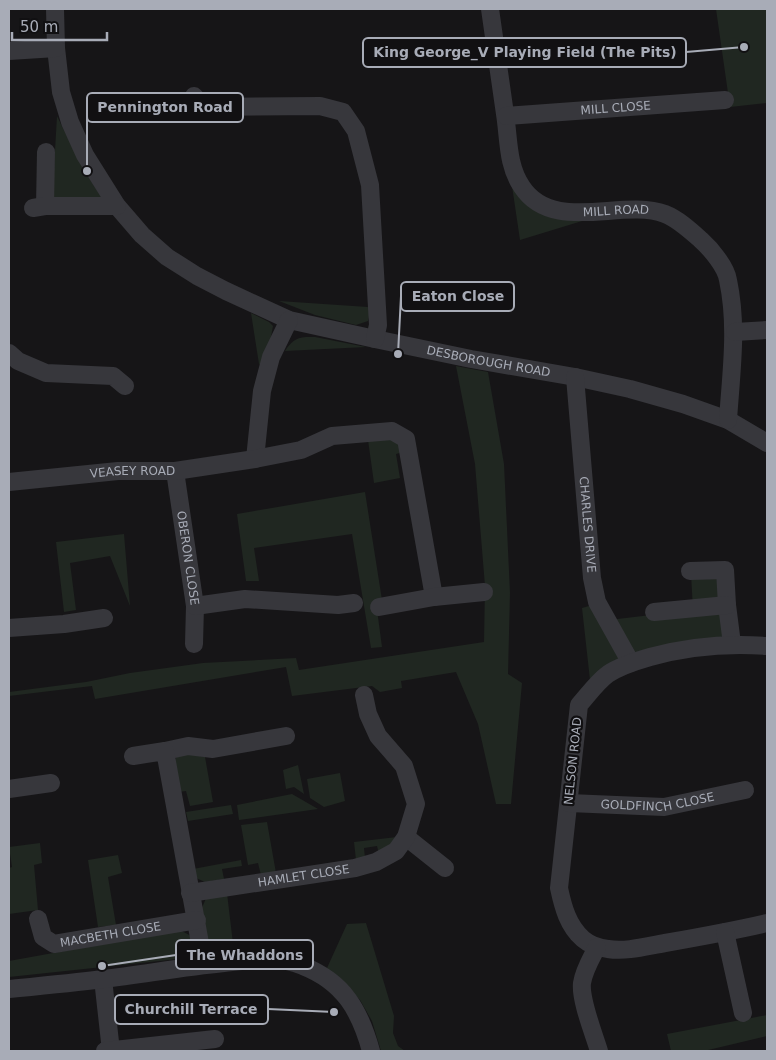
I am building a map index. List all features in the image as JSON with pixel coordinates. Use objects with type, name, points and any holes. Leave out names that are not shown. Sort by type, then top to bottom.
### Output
[{"type":"street","name":"DESBOROUGH ROAD","points":[[55,9],[56,48],[61,92],[70,122],[85,154],[117,206],[142,235],[167,258],[226,291],[289,320],[375,340],[630,389],[683,404],[728,420],[767,443]]},
{"type":"street","name":"MILL ROAD","points":[[490,9],[512,169],[522,188],[537,201],[551,209],[565,212],[606,212],[639,209],[664,214],[689,229],[712,250],[728,278],[734,332],[728,420]]},
{"type":"street","points":[[9,51],[56,48]]},
{"type":"street","points":[[194,96],[204,107],[320,106],[343,112],[356,131],[370,185],[378,325],[375,340]]},
{"type":"street","name":"MILL CLOSE","points":[[506,116],[725,100]]},
{"type":"street","points":[[46,152],[39,207],[117,206]]},
{"type":"street","points":[[255,459],[262,391],[271,357],[289,320]]},
{"type":"street","points":[[734,332],[767,330]]},
{"type":"street","points":[[9,353],[18,361],[46,373],[113,376],[125,386]]},
{"type":"street","name":"CHARLES DRIVE","points":[[575,377],[592,578],[597,602],[631,663]]},
{"type":"street","name":"VEASEY ROAD","points":[[9,482],[118,471],[175,471],[301,450],[332,436],[392,431],[406,439],[434,597]]},
{"type":"street","name":"OBERON CLOSE","points":[[175,471],[194,606],[194,644]]},
{"type":"street","points":[[690,571],[725,570],[732,644]]},
{"type":"street","points":[[379,607],[434,597],[484,592]]},
{"type":"street","points":[[194,606],[245,598],[338,605],[354,603]]},
{"type":"street","points":[[654,612],[727,605]]},
{"type":"street","points":[[9,628],[64,624],[104,618]]},
{"type":"street","name":"NELSON ROAD","points":[[597,947],[583,939],[574,928],[564,912],[559,888],[579,705],[607,675],[631,663],[678,650],[732,644],[767,646]]},
{"type":"street","name":"HAMLET CLOSE","points":[[190,893],[355,868],[376,862],[396,851],[406,837],[416,804],[404,766],[378,736],[368,714],[364,695]]},
{"type":"street","points":[[134,756],[188,746],[213,750],[286,736]]},
{"type":"street","points":[[165,751],[204,965]]},
{"type":"street","points":[[9,788],[50,784]]},
{"type":"street","name":"GOLDFINCH CLOSE","points":[[569,803],[664,807],[745,790]]},
{"type":"street","points":[[406,837],[445,868]]},
{"type":"street","name":"MACBETH CLOSE","points":[[38,919],[43,937],[54,944],[197,920]]},
{"type":"street","points":[[599,1051],[584,1000],[582,984],[587,966],[597,947],[624,950],[767,923]]},
{"type":"street","points":[[725,932],[743,1013]]},
{"type":"street","points":[[9,989],[103,979],[204,965],[263,959],[284,960],[303,965],[346,994],[360,1018],[371,1051]]},
{"type":"street","points":[[103,979],[111,1051]]},
{"type":"street","points":[[105,1051],[215,1039]]},
{"type":"shaded area","points":[[716,9],[767,9],[767,103],[730,107]]},
{"type":"shaded area","points":[[57,116],[81,165],[103,200],[52,203]]},
{"type":"shaded area","points":[[512,186],[534,208],[605,214],[520,240]]},
{"type":"shaded area","points":[[279,301],[368,307],[370,311],[368,321],[356,325],[315,315]]},
{"type":"shaded area","points":[[251,313],[273,326],[270,342],[261,365],[259,364]]},
{"type":"shaded area","points":[[306,337],[366,347],[285,351],[294,341]]},
{"type":"shaded area","points":[[456,366],[488,372],[504,464],[510,593],[508,674],[522,683],[511,804],[496,804],[478,724],[456,672],[401,681],[402,688],[380,692],[372,686],[292,696],[286,667],[95,699],[92,686],[9,696],[9,692],[203,663],[296,658],[299,670],[484,642],[485,586],[475,464]]},
{"type":"shaded area","points":[[389,437],[398,442],[403,452],[396,454],[400,478],[374,483],[368,440]]},
{"type":"shaded area","points":[[365,492],[382,600],[376,602],[382,647],[371,648],[352,534],[254,548],[259,581],[246,581],[237,514]]},
{"type":"shaded area","points":[[124,534],[130,606],[110,556],[70,563],[76,610],[64,612],[56,542]]},
{"type":"shaded area","points":[[724,572],[729,641],[634,658],[609,620],[693,610],[691,574]]},
{"type":"shaded area","points":[[596,604],[628,662],[591,689],[582,608]]},
{"type":"shaded area","points":[[186,753],[205,757],[213,802],[190,806],[186,791],[178,792],[173,764],[177,756]]},
{"type":"shaded area","points":[[298,765],[304,794],[294,787],[286,789],[283,770]]},
{"type":"shaded area","points":[[340,773],[345,801],[324,807],[310,798],[307,779]]},
{"type":"shaded area","points":[[292,794],[318,809],[239,820],[237,805]]},
{"type":"shaded area","points":[[231,805],[233,814],[188,821],[186,812]]},
{"type":"shaded area","points":[[267,822],[276,873],[261,875],[258,863],[248,865],[241,825]]},
{"type":"shaded area","points":[[397,837],[388,850],[379,854],[377,846],[364,848],[365,858],[356,860],[354,842]]},
{"type":"shaded area","points":[[40,843],[42,863],[34,865],[38,910],[9,914],[9,868],[12,867],[9,847]]},
{"type":"shaded area","points":[[118,855],[122,873],[108,877],[116,925],[98,927],[88,860]]},
{"type":"shaded area","points":[[241,860],[242,866],[222,869],[224,879],[205,882],[196,878],[193,869]]},
{"type":"shaded area","points":[[227,893],[234,952],[220,954],[208,948],[201,910],[207,896]]},
{"type":"shaded area","points":[[366,923],[394,1016],[393,1033],[398,1046],[405,1051],[381,1051],[372,1021],[360,1000],[327,968],[347,924]]},
{"type":"shaded area","points":[[180,930],[191,936],[191,949],[178,959],[9,977],[9,961]]},
{"type":"shaded area","points":[[767,1015],[767,1036],[704,1051],[671,1051],[667,1034]]},
{"type":"place","name":"King George_V Playing Field (The Pits)","points":[[744,47]]},
{"type":"place","name":"Pennington Road","points":[[87,171]]},
{"type":"place","name":"Eaton Close","points":[[398,354]]},
{"type":"place","name":"The Whaddons","points":[[102,966]]},
{"type":"place","name":"Churchill Terrace","points":[[334,1012]]}]
